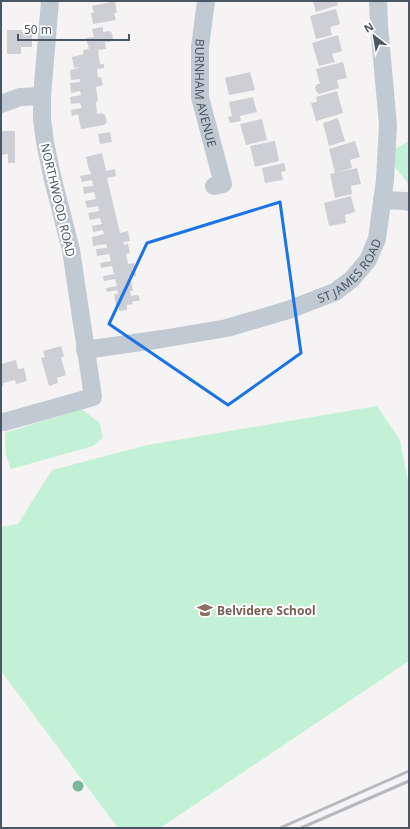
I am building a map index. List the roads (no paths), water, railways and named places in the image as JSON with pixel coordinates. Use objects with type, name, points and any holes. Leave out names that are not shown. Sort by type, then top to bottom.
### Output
[{"type":"street","name":"NORTHWOOD ROAD","points":[[13,414],[95,404],[85,350],[71,250],[52,176],[42,119],[42,96],[50,1]]},
{"type":"street","name":"BURNHAM AVENUE","points":[[206,1],[200,47],[200,97],[223,184]]},
{"type":"street","name":"ST JAMES ROAD","points":[[85,350],[227,328],[288,310],[335,292],[352,279],[368,260],[377,239],[385,180],[388,124],[378,1]]},
{"type":"street","points":[[1,104],[20,98],[42,96]]},
{"type":"street","points":[[382,200],[409,202]]},
{"type":"railway","points":[[280,828],[409,771]]},
{"type":"railway","points":[[301,828],[409,781]]},
{"type":"place","name":"Belvidere School","points":[[205,610]]}]
